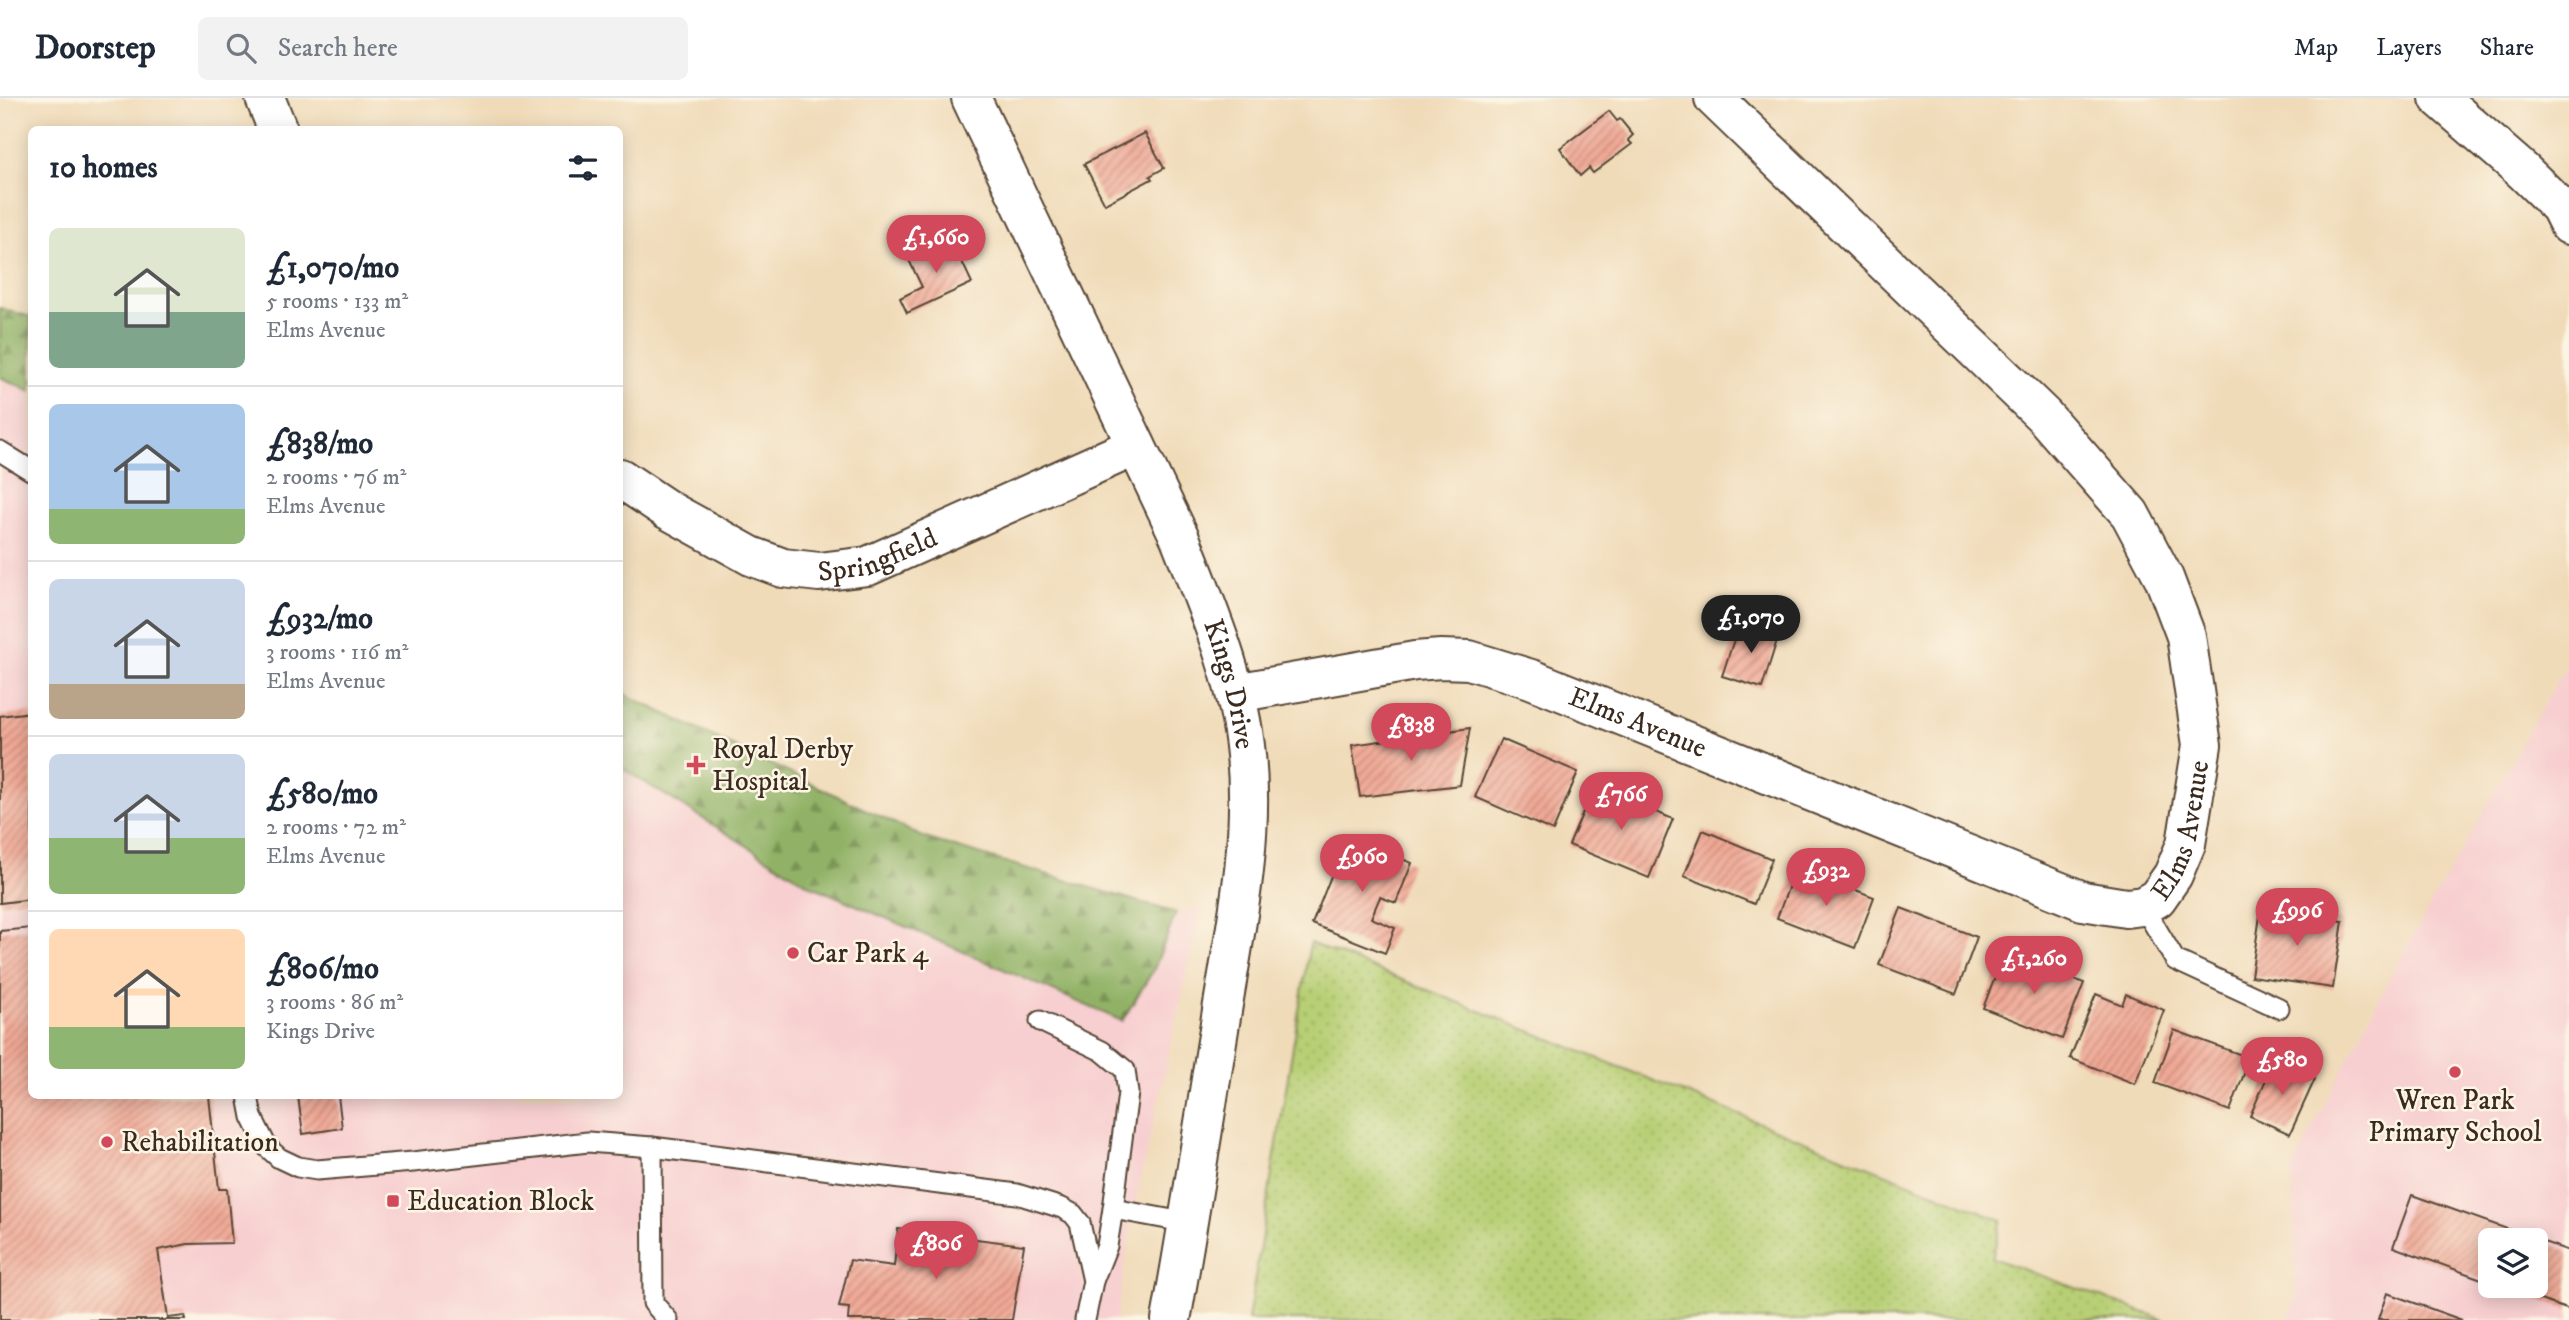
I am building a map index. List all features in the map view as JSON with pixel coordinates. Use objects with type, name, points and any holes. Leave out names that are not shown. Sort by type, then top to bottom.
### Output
[{"type":"street","points":[[265,98],[276,126]]},
{"type":"street","name":"Kings Drive","points":[[971,98],[1180,538],[1204,598],[1236,693],[1246,756],[1243,871],[1234,946],[1171,1320]]},
{"type":"street","name":"Elms Avenue","points":[[1236,693],[1415,661],[1441,659],[1479,662],[1531,679],[2083,901],[2126,908],[2143,905],[2157,898],[2173,876],[2186,844],[2202,745],[2186,636],[2164,578],[2130,514],[2044,416],[1714,98]]},
{"type":"street","points":[[2439,98],[2560,206],[2569,225]]},
{"type":"street","name":"Springfield","points":[[623,480],[668,510],[751,556],[783,568],[819,572],[868,566],[1136,446]]},
{"type":"lane","points":[[0,450],[28,468]]},
{"type":"lane","points":[[2143,905],[2175,960],[2279,1008]]},
{"type":"lane","points":[[1040,1021],[1101,1051],[1125,1070],[1128,1093],[1113,1209],[1107,1246],[1093,1281],[1086,1320]]},
{"type":"lane","points":[[249,1099],[252,1117],[267,1147],[279,1158],[317,1171],[413,1163],[588,1142],[652,1147],[1017,1194],[1043,1201],[1073,1214],[1080,1223],[1093,1281]]},
{"type":"lane","points":[[652,1147],[653,1303],[668,1320]]},
{"type":"lane","points":[[1113,1209],[1189,1223]]},
{"type":"shaded area","name":"Royal Derby Hospital","points":[[0,308],[28,316],[28,1099],[623,1099],[623,693],[925,838],[1176,913],[1202,907],[1133,1212],[1116,1320],[0,1320]]},
{"type":"shaded area","name":"Wren Park Primary School","points":[[2569,660],[2569,1320],[2287,1320],[2296,1297],[2292,1169],[2391,975]]},
{"type":"green space","points":[[0,308],[28,316],[28,390],[0,377]]},
{"type":"green space","points":[[623,693],[925,838],[1176,913],[1154,969],[1122,1021],[810,885],[623,769]]},
{"type":"green space","points":[[1310,943],[2002,1220],[1992,1258],[2165,1320],[1248,1320]]},
{"type":"building","points":[[1609,111],[1617,121],[1620,119],[1633,135],[1628,140],[1632,144],[1593,173],[1589,168],[1580,176],[1560,148]]},
{"type":"building","points":[[1145,133],[1164,168],[1150,176],[1152,179],[1105,204],[1084,164]]},
{"type":"building","points":[[951,238],[972,283],[907,313],[900,298],[922,287],[908,258]]},
{"type":"building","points":[[1740,621],[1779,634],[1762,688],[1722,676]]},
{"type":"building","points":[[28,712],[28,900],[0,903],[0,716]]},
{"type":"building","points":[[1470,728],[1460,785],[1360,797],[1352,745]]},
{"type":"building","points":[[1501,739],[1578,772],[1553,831],[1475,797]]},
{"type":"building","points":[[1594,786],[1673,819],[1649,878],[1569,845]]},
{"type":"building","points":[[1703,830],[1772,859],[1754,904],[1684,876]]},
{"type":"building","points":[[1347,836],[1412,863],[1396,903],[1380,897],[1371,918],[1395,928],[1385,953],[1312,924]]},
{"type":"building","points":[[1796,867],[1874,897],[1855,948],[1777,918]]},
{"type":"building","points":[[1901,908],[1977,937],[1956,994],[1879,965]]},
{"type":"building","points":[[2261,909],[2343,921],[2333,988],[2251,976]]},
{"type":"building","name":"Rehabilitation","points":[[28,928],[28,1099],[209,1099],[219,1189],[227,1189],[232,1243],[188,1244],[158,1250],[168,1318],[185,1316],[186,1320],[0,1320],[0,931]]},
{"type":"building","points":[[2005,952],[2084,983],[2062,1039],[1983,1008]]},
{"type":"building","points":[[2096,994],[2122,1005],[2126,994],[2164,1010],[2135,1084],[2070,1058]]},
{"type":"building","points":[[2174,1030],[2250,1058],[2230,1111],[2155,1083]]},
{"type":"building","points":[[2274,1061],[2315,1079],[2290,1134],[2250,1116]]},
{"type":"building","points":[[298,1099],[338,1099],[342,1128],[303,1134]]},
{"type":"building","points":[[2412,1195],[2505,1228],[2478,1228],[2478,1278],[2393,1247]]},
{"type":"building","points":[[898,1229],[1024,1245],[1012,1320],[848,1320],[849,1308],[839,1307],[850,1260],[894,1266]]},
{"type":"building","points":[[2548,1244],[2569,1251],[2569,1310],[2535,1298],[2548,1298]]},
{"type":"building","points":[[2387,1293],[2462,1320],[2378,1320]]},
{"type":"place","name":"Royal Derby Hospital","points":[[696,765]]},
{"type":"place","name":"Car Park 4","points":[[793,953]]},
{"type":"place","name":"Wren Park Primary School","points":[[2455,1072]]},
{"type":"place","name":"Rehabilitation","points":[[107,1142]]},
{"type":"place","name":"Education Block","points":[[393,1201]]}]
